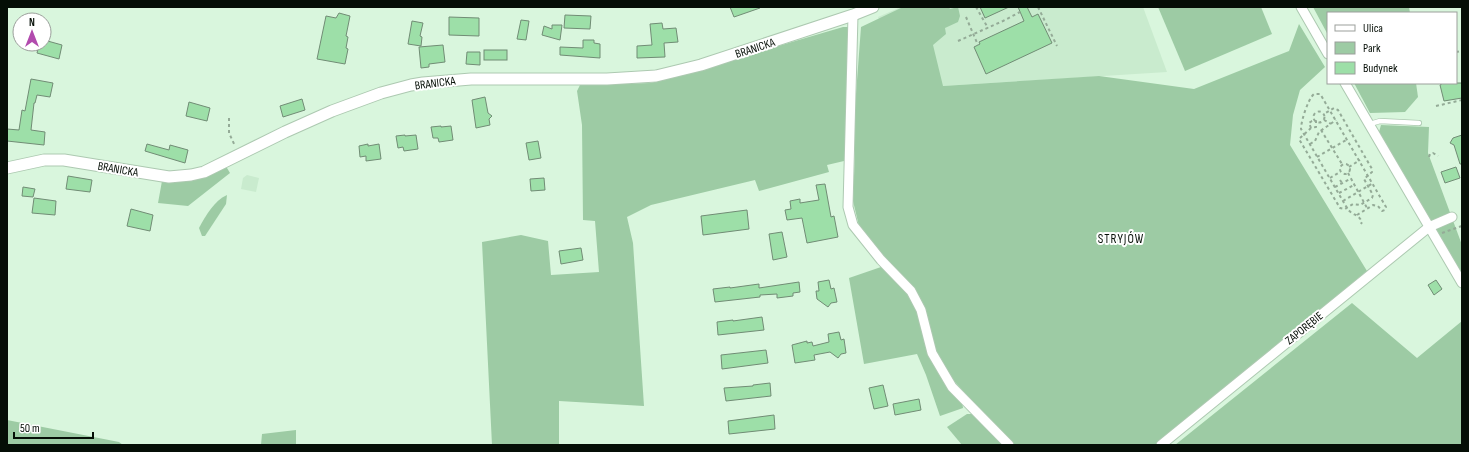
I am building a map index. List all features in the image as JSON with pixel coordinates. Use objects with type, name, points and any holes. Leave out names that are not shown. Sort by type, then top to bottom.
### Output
[{"type":"street","name":"BRANICKA","points":[[7,168],[44,160],[64,160],[169,177],[192,175],[204,172],[332,110],[381,93],[411,85],[471,79],[608,79],[656,76],[701,65],[873,7]]},
{"type":"street","points":[[1300,7],[1327,52]]},
{"type":"street","points":[[853,15],[848,207],[853,225],[881,260],[911,291],[921,310],[932,353],[952,388],[1009,445]]},
{"type":"street","points":[[1346,84],[1462,283]]},
{"type":"street","name":"ZAPORĘBIE","points":[[1160,445],[1429,227],[1452,217]]},
{"type":"lane","points":[[1370,124],[1380,121],[1419,123]]},
{"type":"path","points":[[977,7],[988,28]]},
{"type":"path","points":[[1038,7],[1058,46]]},
{"type":"path","points":[[958,41],[1020,12]]},
{"type":"path","points":[[966,17],[978,46]]},
{"type":"path","points":[[1357,215],[1367,208],[1375,205],[1384,211],[1386,209],[1386,205],[1337,120],[1321,96],[1314,94],[1310,98],[1301,127],[1317,158],[1347,208],[1352,214],[1357,215],[1361,220],[1361,224]]},
{"type":"path","points":[[1436,106],[1462,100]]},
{"type":"path","points":[[1334,108],[1337,109],[1372,169],[1372,172],[1364,178],[1373,196],[1360,205],[1353,204],[1347,208],[1340,208],[1299,140],[1299,137],[1311,128],[1316,127],[1314,117],[1316,113],[1320,112],[1324,114],[1334,108]]},
{"type":"path","points":[[1324,114],[1324,120]]},
{"type":"path","points":[[229,118],[229,133],[239,154]]},
{"type":"path","points":[[1302,121],[1309,123],[1316,121],[1320,123],[1324,120]]},
{"type":"path","points":[[1324,120],[1331,124]]},
{"type":"path","points":[[1310,144],[1314,141],[1321,130],[1337,120]]},
{"type":"path","points":[[1343,131],[1344,122]]},
{"type":"path","points":[[1309,123],[1311,128]]},
{"type":"path","points":[[1321,130],[1342,164],[1349,166],[1360,160]]},
{"type":"path","points":[[1317,158],[1348,140]]},
{"type":"path","points":[[1429,158],[1430,154],[1434,153],[1438,156]]},
{"type":"path","points":[[1320,174],[1321,164]]},
{"type":"path","points":[[1340,172],[1340,166],[1342,164]]},
{"type":"path","points":[[1349,166],[1350,169],[1348,173],[1350,179],[1367,208]]},
{"type":"path","points":[[1330,178],[1340,172],[1342,174],[1348,173]]},
{"type":"path","points":[[1335,187],[1350,179]]},
{"type":"path","points":[[1343,201],[1373,183]]},
{"type":"path","points":[[1339,194],[1354,185]]},
{"type":"path","points":[[1434,236],[1462,226]]},
{"type":"shaded area","points":[[901,7],[1143,7],[1167,72],[910,88],[878,17]]},
{"type":"shaded area","points":[[247,175],[259,178],[256,192],[241,189],[243,178]]},
{"type":"green space","points":[[903,7],[949,7],[950,9],[958,7],[960,16],[958,22],[945,28],[946,34],[933,45],[943,86],[1099,76],[1194,89],[1289,51],[1299,24],[1325,67],[1300,90],[1293,115],[1290,145],[1367,271],[1155,445],[1015,445],[996,427],[954,381],[936,353],[914,288],[880,252],[859,226],[853,201],[855,151],[853,134],[861,27]]},
{"type":"green space","points":[[1158,7],[1261,7],[1272,34],[1185,71]]},
{"type":"green space","points":[[1313,7],[1409,7],[1410,12],[1327,12],[1327,33]]},
{"type":"green space","points":[[843,27],[848,27],[847,131],[844,161],[827,165],[829,172],[759,191],[755,180],[651,205],[627,217],[633,243],[644,406],[559,401],[559,445],[492,445],[482,242],[521,235],[548,241],[551,275],[599,272],[595,221],[583,220],[582,125],[577,91],[580,85],[651,83]]},
{"type":"green space","points":[[1355,84],[1416,84],[1418,97],[1405,112],[1370,113]]},
{"type":"green space","points":[[1381,125],[1429,127],[1428,153],[1462,245],[1462,275],[1379,132]]},
{"type":"green space","points":[[222,168],[227,168],[230,173],[188,206],[158,203],[162,181],[192,180]]},
{"type":"green space","points":[[227,195],[226,204],[205,236],[202,236],[199,228],[204,218],[218,201]]},
{"type":"green space","points":[[881,267],[885,268],[907,292],[918,310],[929,354],[962,401],[963,408],[940,416],[917,354],[864,364],[849,278]]},
{"type":"green space","points":[[1352,303],[1417,358],[1462,321],[1462,445],[1175,445]]},
{"type":"green space","points":[[967,414],[974,414],[1005,445],[962,445],[947,427]]},
{"type":"green space","points":[[7,420],[119,442],[123,445],[7,445]]},
{"type":"green space","points":[[296,430],[296,445],[261,445],[262,434]]},
{"type":"building","points":[[730,7],[760,7],[760,8],[734,17]]},
{"type":"building","points":[[980,7],[1009,7],[985,18]]},
{"type":"building","points":[[1018,7],[1027,7],[1032,17],[1038,14],[1052,43],[986,74],[974,47],[980,44],[979,42],[1024,21]]},
{"type":"building","points":[[339,13],[350,16],[346,36],[348,37],[346,48],[348,49],[345,64],[317,59],[326,16],[336,18]]},
{"type":"building","points":[[565,15],[591,16],[590,29],[564,28]]},
{"type":"building","points":[[449,17],[479,18],[479,36],[449,35]]},
{"type":"building","points":[[521,20],[529,21],[526,40],[517,39]]},
{"type":"building","points":[[412,21],[423,23],[420,36],[422,37],[421,46],[408,44]]},
{"type":"building","points":[[662,23],[663,29],[676,28],[678,42],[664,43],[665,57],[637,58],[637,46],[652,45],[650,24]]},
{"type":"building","points":[[552,25],[562,25],[560,40],[542,35],[544,26],[552,29]]},
{"type":"building","points":[[583,40],[594,40],[594,43],[600,44],[600,58],[560,55],[560,47],[583,48]]},
{"type":"building","points":[[52,42],[62,45],[59,59],[37,53],[52,52]]},
{"type":"building","points":[[443,45],[445,62],[429,64],[429,67],[421,68],[419,47]]},
{"type":"building","points":[[484,50],[507,50],[507,60],[484,60]]},
{"type":"building","points":[[467,52],[480,52],[480,65],[466,64]]},
{"type":"building","points":[[31,79],[53,83],[50,97],[37,95],[34,103],[31,130],[45,132],[44,145],[7,141],[7,129],[19,130],[22,110],[25,111]]},
{"type":"building","points":[[1462,83],[1462,98],[1444,101],[1440,85]]},
{"type":"building","points":[[485,97],[488,113],[492,116],[489,119],[490,125],[476,128],[472,100]]},
{"type":"building","points":[[302,99],[305,110],[283,117],[280,106]]},
{"type":"building","points":[[189,102],[210,108],[207,121],[186,116]]},
{"type":"building","points":[[451,126],[453,140],[439,142],[438,138],[433,138],[431,127]]},
{"type":"building","points":[[416,135],[418,149],[404,151],[403,147],[398,148],[396,136]]},
{"type":"building","points":[[1462,135],[1462,164],[1460,164],[1454,145],[1450,143],[1453,138]]},
{"type":"building","points":[[538,141],[541,158],[529,160],[526,143]]},
{"type":"building","points":[[147,144],[169,150],[170,145],[188,150],[185,163],[145,151]]},
{"type":"building","points":[[368,144],[368,146],[379,144],[381,159],[366,161],[366,156],[360,157],[359,146]]},
{"type":"building","points":[[1456,167],[1460,178],[1445,183],[1441,172]]},
{"type":"building","points":[[68,176],[92,180],[90,192],[66,189]]},
{"type":"building","points":[[544,178],[545,190],[531,191],[530,179]]},
{"type":"building","points":[[825,184],[831,217],[834,216],[838,237],[807,243],[802,218],[787,220],[785,210],[791,209],[790,201],[800,199],[800,203],[819,200],[816,185]]},
{"type":"building","points":[[23,187],[35,189],[33,197],[22,196]]},
{"type":"building","points":[[34,198],[56,201],[55,215],[32,213]]},
{"type":"building","points":[[131,209],[153,215],[150,231],[127,226]]},
{"type":"building","points":[[747,210],[749,229],[703,235],[701,216]]},
{"type":"building","points":[[782,232],[787,257],[773,260],[769,234]]},
{"type":"building","points":[[581,248],[583,260],[561,264],[559,251]]},
{"type":"building","points":[[829,280],[831,289],[834,288],[837,302],[831,303],[828,307],[817,299],[816,291],[819,291],[818,282]]},
{"type":"building","points":[[1436,280],[1442,289],[1434,295],[1428,285]]},
{"type":"building","points":[[799,282],[800,292],[793,293],[793,296],[777,298],[777,294],[760,295],[760,297],[715,302],[713,289],[759,284],[759,288]]},
{"type":"building","points":[[762,317],[764,330],[718,335],[717,322]]},
{"type":"building","points":[[839,332],[841,340],[844,339],[846,353],[841,354],[838,358],[830,352],[814,355],[815,360],[795,363],[792,345],[807,341],[807,343],[812,342],[813,346],[829,342],[828,334]]},
{"type":"building","points":[[766,350],[768,363],[722,369],[721,355]]},
{"type":"building","points":[[770,383],[771,396],[726,401],[724,388]]},
{"type":"building","points":[[883,385],[888,406],[874,409],[869,388]]},
{"type":"building","points":[[919,399],[921,410],[895,415],[893,404]]},
{"type":"building","points":[[774,415],[775,429],[729,434],[728,421]]},
{"type":"district","name":"STRYJÓW","points":[[1121,238]]}]
